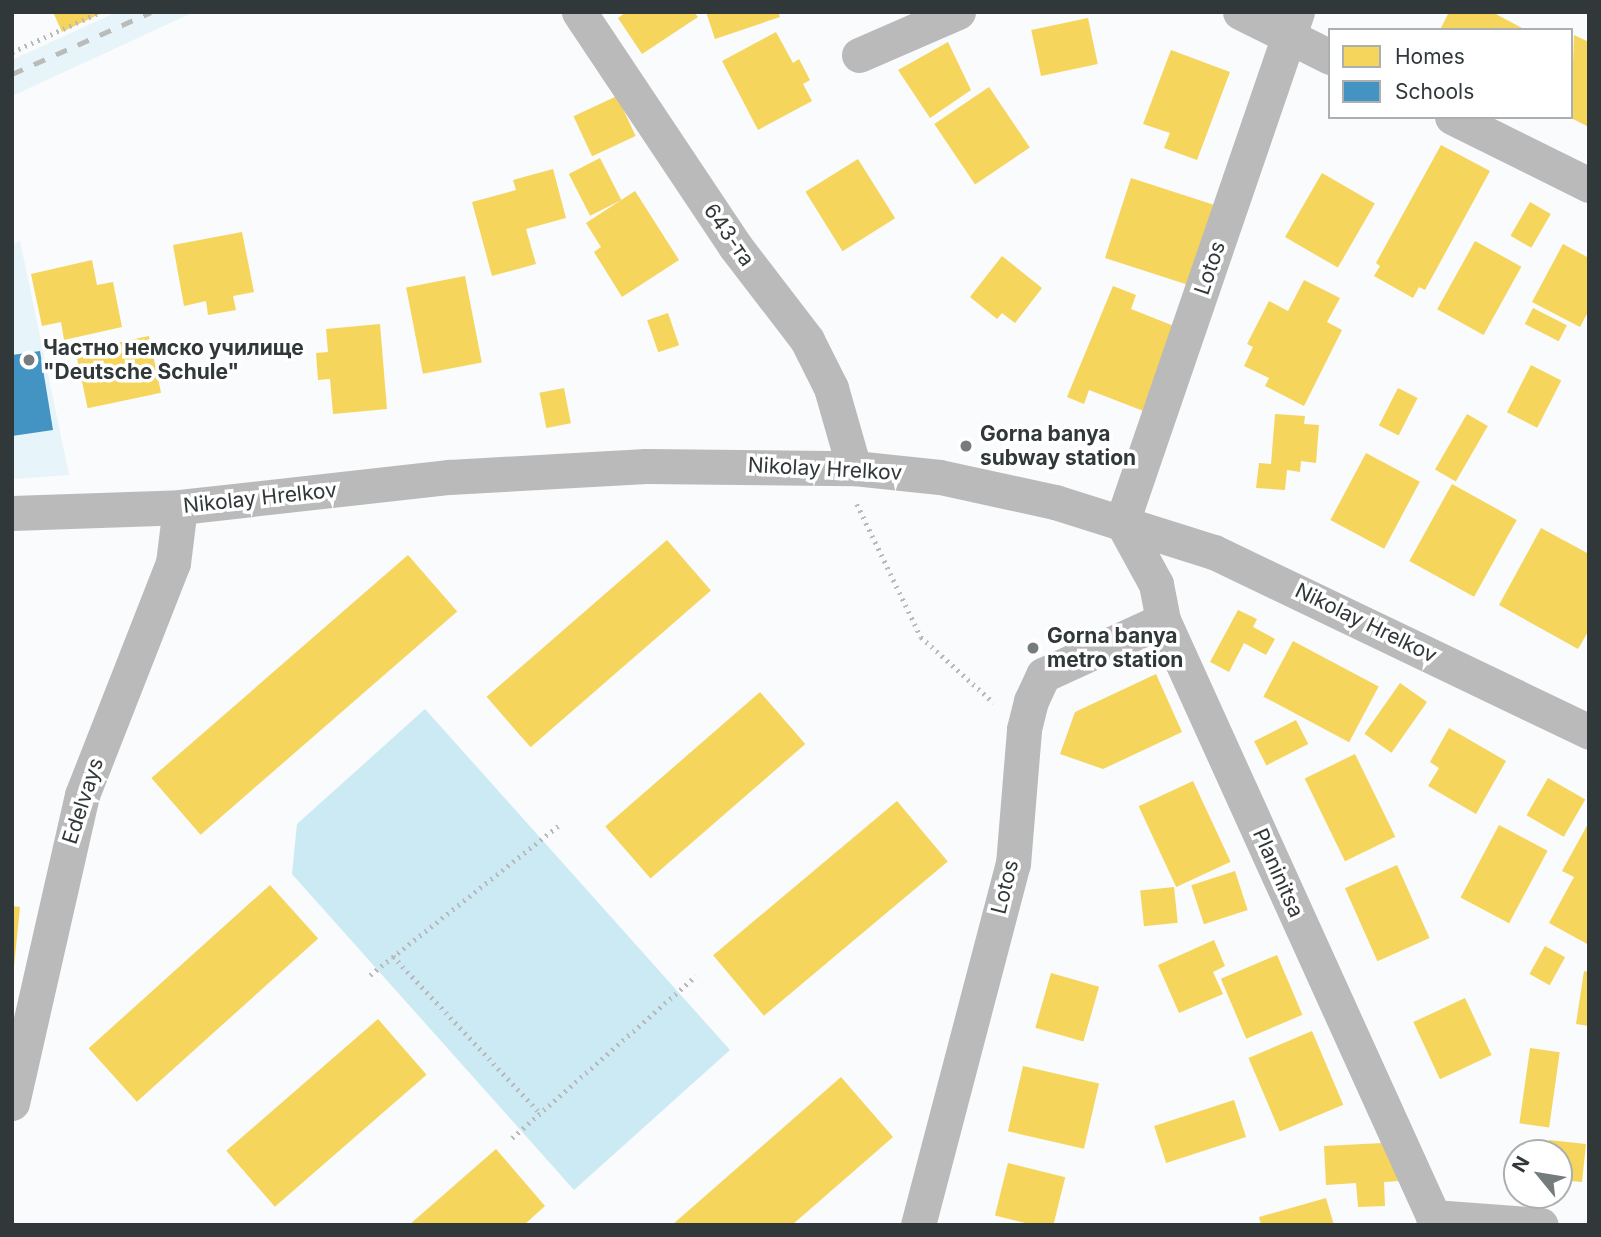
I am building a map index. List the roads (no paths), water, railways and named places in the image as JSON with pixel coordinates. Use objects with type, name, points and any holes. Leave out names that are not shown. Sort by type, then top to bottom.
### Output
[{"type":"street","name":"643-та","points":[[579,12],[735,246],[807,340],[831,388],[847,468]]},
{"type":"street","points":[[859,55],[958,12]]},
{"type":"street","points":[[1240,12],[1294,25],[1328,55]]},
{"type":"street","name":"Lotos","points":[[1122,522],[1294,25]]},
{"type":"street","points":[[1456,119],[1589,185]]},
{"type":"street","name":"Nikolay Hrelkov","points":[[12,513],[180,507],[449,477],[646,466],[847,468],[940,477],[1122,522],[1263,573],[1589,732]]},
{"type":"street","name":"Edelvays","points":[[12,1103],[82,795],[169,575],[180,507]]},
{"type":"street","name":"Planinitsa","points":[[1122,522],[1156,584],[1163,620],[1435,1221]]},
{"type":"street","name":"Lotos","points":[[918,1225],[1013,864],[1024,729],[1043,676],[1163,620]]},
{"type":"street","points":[[1435,1221],[1541,1225]]},
{"type":"railway","points":[[12,74],[151,12]]},
{"type":"place","name":"Частно немско училище \"Deutsche Schule\"","points":[[29,360]]},
{"type":"place","name":"Gorna banya subway station","points":[[966,446]]},
{"type":"place","name":"Gorna banya metro station","points":[[1033,648]]}]
